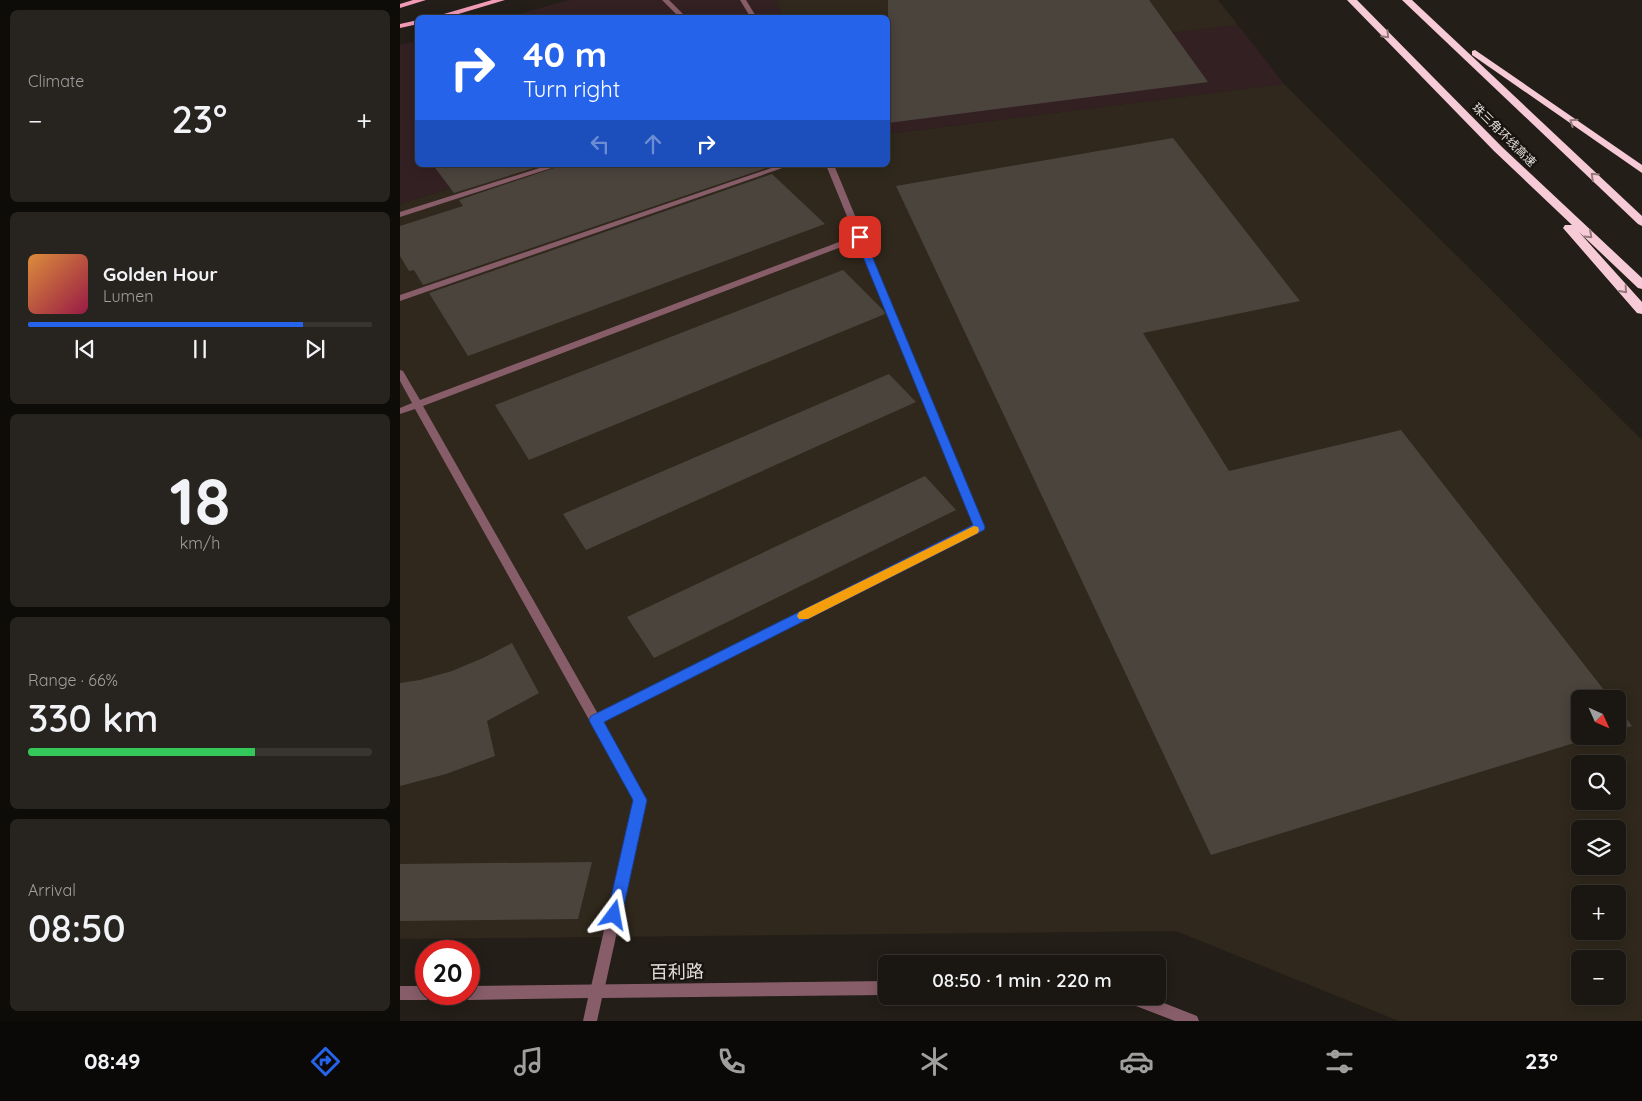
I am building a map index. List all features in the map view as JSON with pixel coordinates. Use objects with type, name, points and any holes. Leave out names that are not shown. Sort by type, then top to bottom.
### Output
[{"type":"highway","name":"珠三角环线高速","points":[[1352,0],[1498,149],[1642,285]]},
{"type":"highway","points":[[1408,0],[1642,222]]},
{"type":"highway","points":[[1430,22],[1642,170]]},
{"type":"highway","points":[[1498,149],[1642,310]]},
{"type":"main road","points":[[400,6],[422,0]]},
{"type":"main road","points":[[445,15],[501,0]]},
{"type":"main road","points":[[400,26],[415,23]]},
{"type":"street","points":[[664,0],[681,15]]},
{"type":"street","points":[[743,0],[752,15]]},
{"type":"street","points":[[400,215],[551,167]]},
{"type":"street","points":[[400,298],[781,167]]},
{"type":"street","points":[[596,720],[980,527],[831,167]]},
{"type":"street","points":[[400,411],[860,237]]},
{"type":"street","points":[[400,373],[640,800],[590,1021]]},
{"type":"street","name":"百利路","points":[[480,992],[878,988]]},
{"type":"street","points":[[400,993],[415,993]]},
{"type":"street","points":[[1151,1005],[1192,1021]]},
{"type":"shaded area","points":[[569,0],[776,0],[782,15],[515,15]]},
{"type":"shaded area","points":[[776,0],[1218,0],[1238,25],[890,66],[890,15],[782,15]]},
{"type":"shaded area","points":[[1238,25],[1284,84],[890,134],[890,66]]},
{"type":"shaded area","points":[[415,41],[415,167],[518,167],[400,204],[400,45]]},
{"type":"shaded area","points":[[1284,84],[1642,440],[1642,1021],[1399,1021],[1176,931],[400,939],[400,204],[518,167],[890,167],[890,134]]},
{"type":"building","points":[[888,0],[1149,0],[1208,82],[890,123],[890,15],[888,15]]},
{"type":"building","points":[[1173,138],[1300,301],[1143,333],[1229,471],[1401,430],[1604,690],[1571,690],[1571,744],[1211,855],[896,186]]},
{"type":"building","points":[[434,167],[537,167],[454,193]]},
{"type":"building","points":[[557,167],[766,168],[423,285],[414,270],[409,271],[400,256],[400,226],[463,206],[459,200]]},
{"type":"building","points":[[772,174],[825,224],[468,356],[429,293]]},
{"type":"building","points":[[843,270],[885,314],[529,460],[495,405]]},
{"type":"building","points":[[889,374],[916,402],[586,550],[563,514]]},
{"type":"building","points":[[925,476],[956,510],[654,658],[627,617]]},
{"type":"building","points":[[512,643],[539,693],[487,721],[495,756],[446,774],[400,786],[400,683],[420,680],[452,671]]},
{"type":"building","points":[[1626,718],[1632,726],[1626,728]]},
{"type":"building","points":[[592,862],[578,919],[400,921],[400,864]]},
{"type":"slow traffic","points":[[804,616],[974,530]]},
{"type":"route","points":[[614,915],[640,800],[596,720],[980,527],[860,237]]}]
